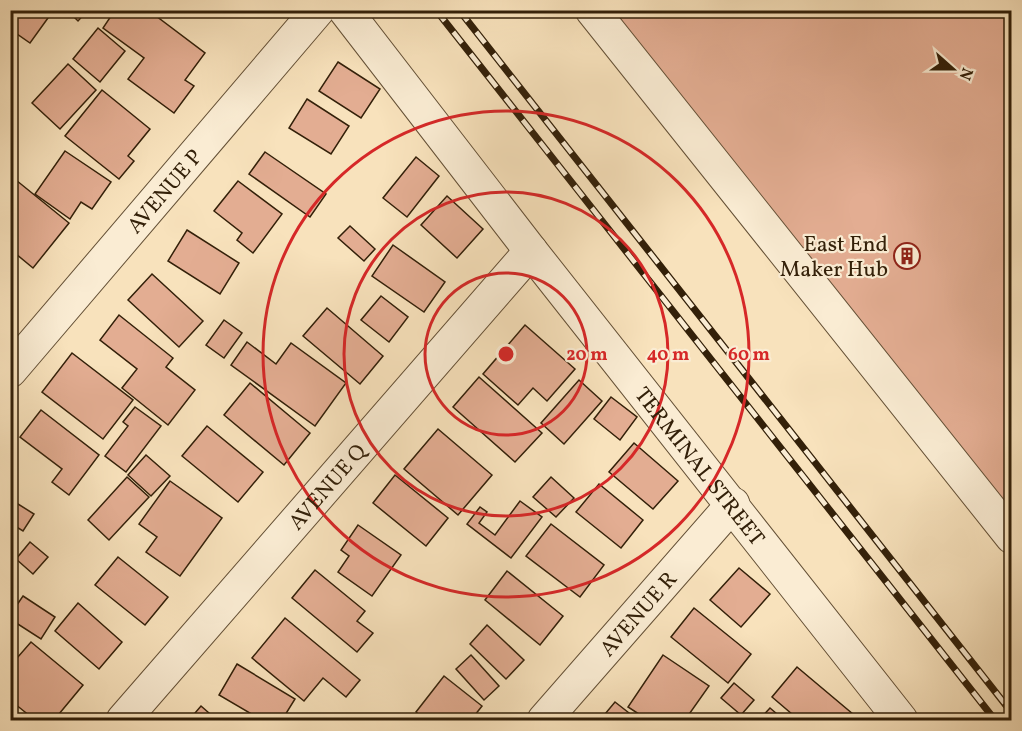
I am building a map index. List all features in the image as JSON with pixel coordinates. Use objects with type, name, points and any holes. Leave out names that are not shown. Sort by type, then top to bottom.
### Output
[{"type":"street","name":"AVENUE P","points":[[10,371],[318,10]]},
{"type":"street","name":"TERMINAL STREET","points":[[345,10],[531,251],[902,720]]},
{"type":"street","points":[[592,10],[1011,537]]},
{"type":"street","name":"AVENUE Q","points":[[123,720],[531,251]]},
{"type":"street","name":"AVENUE R","points":[[544,720],[733,504]]},
{"type":"building","points":[[10,10],[53,11],[30,43],[10,29]]},
{"type":"building","points":[[67,10],[88,10],[78,21]]},
{"type":"building","points":[[115,10],[148,10],[205,53],[185,80],[194,86],[174,113],[128,79],[144,58],[103,28]]},
{"type":"building","name":"East End Maker Hub","points":[[609,10],[1012,10],[1012,521]]},
{"type":"building","points":[[98,28],[125,51],[100,82],[73,59]]},
{"type":"building","points":[[338,62],[380,89],[361,118],[319,91]]},
{"type":"building","points":[[68,64],[96,90],[60,129],[32,103]]},
{"type":"building","points":[[102,90],[150,129],[128,156],[134,161],[119,179],[65,136]]},
{"type":"building","points":[[307,99],[349,126],[331,154],[289,128]]},
{"type":"building","points":[[65,151],[111,182],[92,209],[81,202],[70,219],[35,194]]},
{"type":"building","points":[[265,152],[326,194],[310,217],[249,174]]},
{"type":"building","points":[[416,157],[439,176],[407,217],[383,198]]},
{"type":"building","points":[[11,176],[69,223],[33,268],[10,249],[10,207],[15,202],[10,198]]},
{"type":"building","points":[[238,181],[282,214],[253,253],[237,240],[242,233],[214,211]]},
{"type":"building","points":[[447,196],[483,229],[457,258],[421,225]]},
{"type":"building","points":[[350,226],[375,249],[364,261],[338,238]]},
{"type":"building","points":[[187,230],[239,263],[220,294],[168,261]]},
{"type":"building","points":[[393,245],[445,282],[424,312],[372,276]]},
{"type":"building","points":[[152,274],[203,321],[179,347],[128,300]]},
{"type":"building","points":[[381,296],[408,317],[389,342],[361,320]]},
{"type":"building","points":[[327,308],[383,356],[360,384],[303,336]]},
{"type":"building","points":[[119,315],[173,358],[166,367],[195,390],[168,425],[122,388],[137,369],[100,340]]},
{"type":"building","points":[[224,320],[242,333],[224,358],[206,345]]},
{"type":"building","points":[[525,325],[575,369],[547,401],[533,388],[518,405],[483,374]]},
{"type":"building","points":[[247,342],[276,364],[291,343],[346,383],[315,426],[231,365]]},
{"type":"building","points":[[72,353],[133,400],[103,439],[42,392]]},
{"type":"building","points":[[479,377],[542,433],[515,462],[453,407]]},
{"type":"building","points":[[579,380],[602,401],[564,444],[541,423]]},
{"type":"building","points":[[250,383],[310,433],[284,465],[224,415]]},
{"type":"building","points":[[611,397],[637,417],[620,440],[594,419]]},
{"type":"building","points":[[135,407],[161,426],[126,472],[105,456],[128,426],[123,422]]},
{"type":"building","points":[[41,410],[99,455],[69,495],[52,482],[62,469],[20,437]]},
{"type":"building","points":[[207,426],[263,472],[238,502],[182,456]]},
{"type":"building","points":[[438,429],[492,475],[458,515],[404,469]]},
{"type":"building","points":[[634,443],[678,481],[653,509],[609,472]]},
{"type":"building","points":[[146,455],[170,476],[151,496],[128,475]]},
{"type":"building","points":[[395,475],[448,518],[426,546],[373,503]]},
{"type":"building","points":[[127,477],[149,497],[109,540],[88,520]]},
{"type":"building","points":[[551,477],[574,498],[556,517],[533,497]]},
{"type":"building","points":[[170,481],[222,518],[180,576],[146,552],[157,537],[139,524]]},
{"type":"building","points":[[599,484],[643,520],[621,548],[576,512]]},
{"type":"building","points":[[10,499],[34,514],[23,531],[10,523]]},
{"type":"building","points":[[520,501],[542,517],[511,558],[467,524],[480,507],[487,512],[479,523],[495,535]]},
{"type":"building","points":[[551,524],[604,565],[580,597],[526,556]]},
{"type":"building","points":[[358,525],[401,555],[372,596],[338,572],[349,556],[341,550]]},
{"type":"building","points":[[30,542],[48,557],[33,574],[16,559]]},
{"type":"building","points":[[118,557],[168,597],[145,625],[95,585]]},
{"type":"building","points":[[739,568],[770,594],[741,627],[710,600]]},
{"type":"building","points":[[315,570],[365,611],[357,621],[373,633],[357,652],[292,598]]},
{"type":"building","points":[[507,571],[563,616],[540,645],[485,600]]},
{"type":"building","points":[[23,596],[55,617],[41,639],[10,619],[10,615]]},
{"type":"building","points":[[78,603],[122,642],[99,669],[55,631]]},
{"type":"building","points":[[694,608],[751,654],[728,683],[671,637]]},
{"type":"building","points":[[285,618],[360,680],[346,697],[323,678],[304,701],[252,658]]},
{"type":"building","points":[[487,625],[524,660],[506,679],[470,644]]},
{"type":"building","points":[[31,642],[83,685],[54,720],[35,720],[10,700],[10,666]]},
{"type":"building","points":[[471,655],[499,686],[484,700],[456,669]]},
{"type":"building","points":[[663,655],[709,686],[685,720],[648,720],[628,707]]},
{"type":"building","points":[[237,664],[295,699],[282,720],[262,720],[219,695]]},
{"type":"building","points":[[797,667],[860,720],[799,720],[772,697]]},
{"type":"building","points":[[444,676],[482,706],[471,720],[426,720],[416,712]]},
{"type":"building","points":[[734,683],[754,700],[741,715],[721,698]]},
{"type":"building","points":[[615,702],[638,720],[600,720]]},
{"type":"building","points":[[201,706],[217,720],[189,720]]},
{"type":"building","points":[[770,708],[784,720],[759,720]]},
{"type":"building","points":[[10,711],[23,720],[10,720]]},
{"type":"railway","points":[[436,10],[995,720]]},
{"type":"railway","points":[[459,10],[1012,713]]},
{"type":"place","name":"East End Maker Hub","points":[[907,256]]}]
